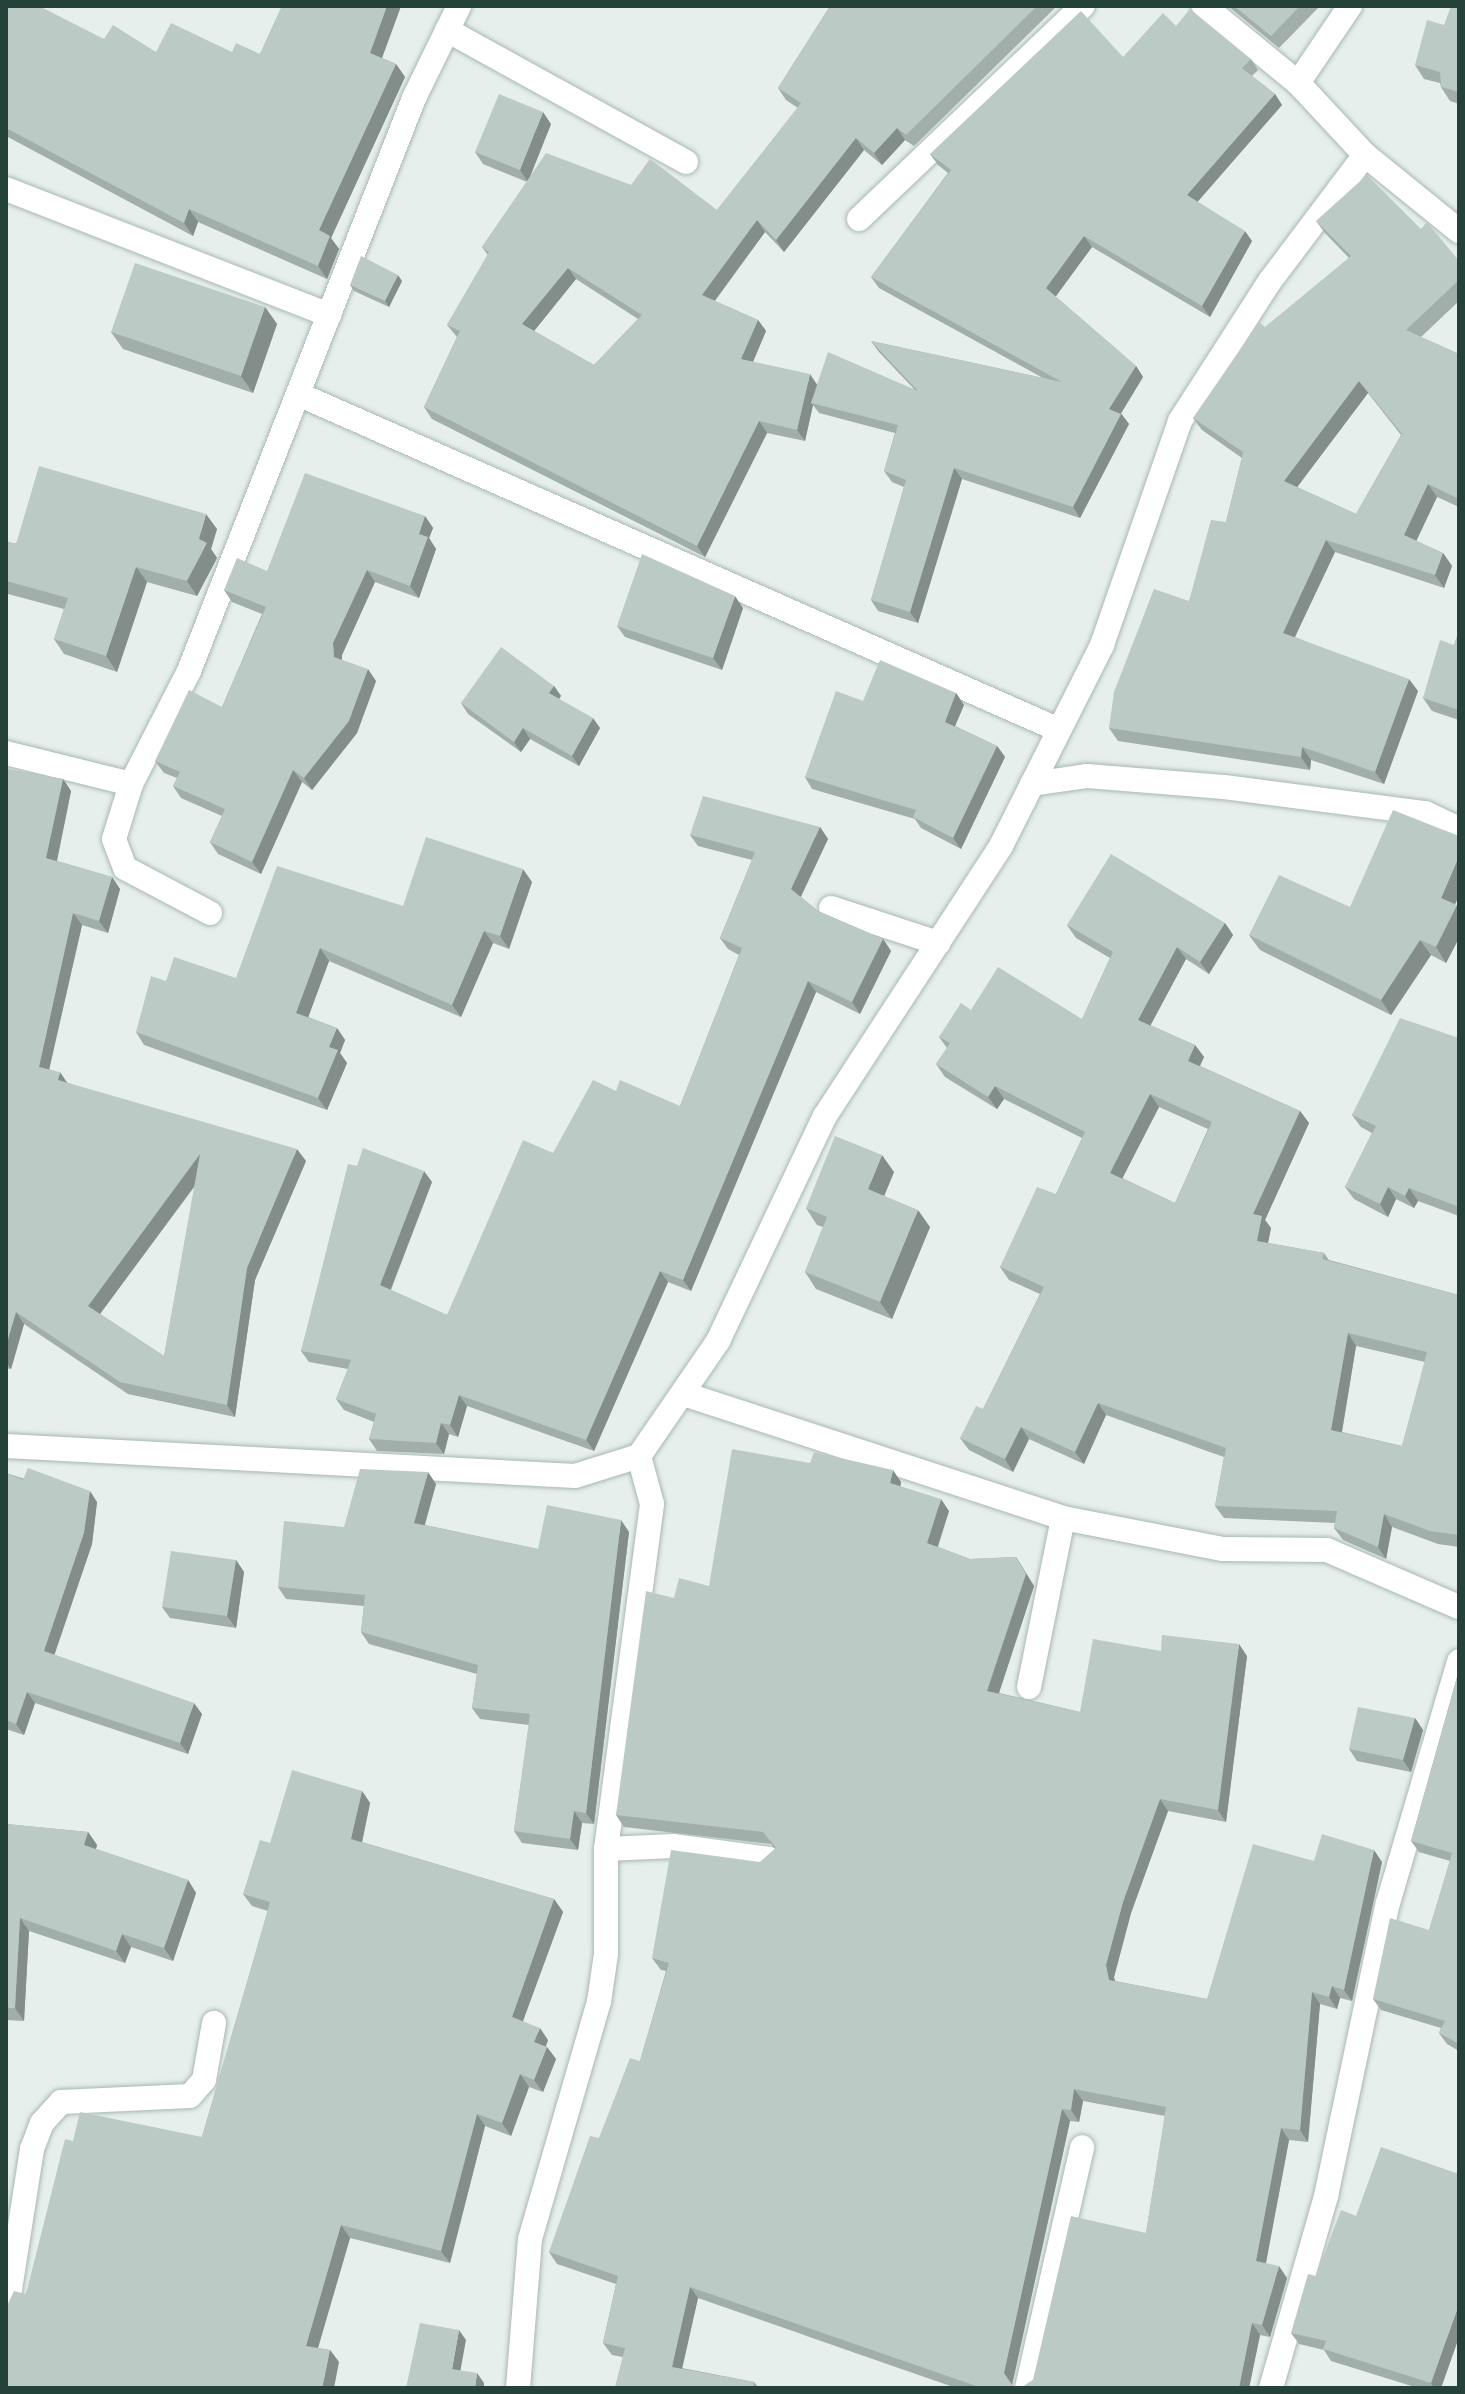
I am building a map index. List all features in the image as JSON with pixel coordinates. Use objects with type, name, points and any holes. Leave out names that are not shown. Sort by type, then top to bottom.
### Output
[{"type":"street","points":[[210,913],[118,862],[114,839],[131,784],[189,671],[329,315],[459,6]]},
{"type":"street","points":[[859,219],[1083,6]]},
{"type":"street","points":[[1204,6],[1298,83],[1365,155],[1459,231]]},
{"type":"street","points":[[1298,83],[1350,6]]},
{"type":"street","points":[[447,30],[686,162]]},
{"type":"street","points":[[6,1446],[575,1476],[639,1456],[687,1395],[817,1130],[938,943],[1032,784],[1102,645],[1180,421],[1270,281],[1365,155]]},
{"type":"street","points":[[6,189],[329,315]]},
{"type":"street","points":[[298,394],[1059,730]]},
{"type":"street","points":[[6,753],[131,784]]},
{"type":"street","points":[[1032,784],[1087,776],[1224,787],[1425,813],[1459,829]]},
{"type":"street","points":[[831,908],[938,943]]},
{"type":"street","points":[[687,1395],[852,1455],[1063,1518],[1223,1549],[1327,1550],[1459,1607]]},
{"type":"street","points":[[518,2388],[530,2239],[599,2002],[606,1849],[647,1564],[652,1504],[639,1456]]},
{"type":"street","points":[[1029,1687],[1063,1518]]},
{"type":"street","points":[[1271,2388],[1326,2196],[1388,1903],[1459,1661]]},
{"type":"street","points":[[606,1849],[673,1846],[769,1859]]},
{"type":"street","points":[[6,2315],[12,2244],[32,2149],[53,2109],[81,2099],[190,2096],[204,2080],[214,2023]]},
{"type":"street","points":[[1027,2388],[1082,2147]]},
{"type":"building","points":[[6,6],[39,6],[104,39],[113,25],[156,52],[171,23],[232,52],[236,43],[260,54],[282,6],[387,6],[370,53],[396,64],[319,230],[330,236],[318,266],[189,209],[184,223],[6,128]]},
{"type":"building","points":[[830,6],[1037,6],[906,135],[897,128],[874,153],[856,138],[776,240],[757,220],[702,295],[758,320],[741,359],[810,374],[797,430],[759,421],[697,546],[424,407],[460,331],[447,325],[489,252],[482,247],[546,153],[631,185],[650,159],[717,210],[801,103],[778,88]],"holes":[[[568,268],[642,315],[594,365],[522,324]]]},
{"type":"building","points":[[1234,6],[1300,6],[1271,36]]},
{"type":"building","points":[[1451,6],[1459,6],[1459,92],[1441,87],[1440,72],[1415,65],[1427,20],[1444,25]]},
{"type":"building","points":[[1190,9],[1251,59],[1242,68],[1275,94],[1187,195],[1245,231],[1202,306],[1084,236],[1046,288],[1136,366],[1109,409],[1121,414],[1073,507],[954,468],[910,612],[871,600],[906,480],[884,471],[898,425],[811,403],[828,352],[918,391],[871,341],[1062,382],[871,277],[951,170],[930,154],[1081,11],[1123,57],[1163,13],[1176,26]]},
{"type":"building","points":[[499,94],[543,112],[520,170],[475,152]]},
{"type":"building","points":[[1367,175],[1421,229],[1427,222],[1459,261],[1459,280],[1406,330],[1459,354],[1459,499],[1428,484],[1404,535],[1443,553],[1435,575],[1326,540],[1283,633],[1409,679],[1375,772],[1302,747],[1301,757],[1109,728],[1114,692],[1154,589],[1189,601],[1211,520],[1226,522],[1243,452],[1193,418],[1259,322],[1265,327],[1351,256],[1316,221]],"holes":[[[1359,381],[1402,434],[1356,514],[1284,481]]]},
{"type":"building","points":[[361,256],[398,275],[385,301],[350,285]]},
{"type":"building","points":[[135,263],[265,307],[241,376],[111,332]]},
{"type":"building","points":[[39,466],[206,514],[199,539],[207,543],[187,581],[136,567],[106,656],[54,639],[68,598],[6,581],[7,541],[16,544]]},
{"type":"building","points":[[305,473],[425,516],[419,534],[428,537],[410,586],[367,570],[333,643],[334,657],[368,669],[349,721],[304,778],[293,770],[252,862],[210,842],[225,809],[173,786],[180,772],[155,761],[189,690],[222,707],[266,607],[224,590],[237,558],[267,571]]},
{"type":"building","points":[[642,554],[735,596],[713,658],[617,626]]},
{"type":"building","points":[[1459,631],[1459,710],[1423,698],[1440,640],[1454,645]]},
{"type":"building","points":[[501,647],[554,686],[549,693],[593,718],[572,756],[523,728],[514,742],[461,703]]},
{"type":"building","points":[[880,660],[956,693],[945,722],[997,746],[953,838],[913,817],[916,810],[805,777],[836,691],[863,701]]},
{"type":"building","points":[[6,769],[63,779],[46,858],[112,877],[99,921],[73,913],[39,1067],[60,1072],[58,1080],[297,1149],[247,1268],[227,1405],[120,1382],[16,1312],[6,1346]],"holes":[[[200,1154],[164,1356],[88,1306]]]},
{"type":"building","points":[[703,796],[820,827],[791,889],[818,911],[883,939],[852,1002],[808,981],[683,1280],[660,1271],[586,1440],[459,1395],[450,1425],[441,1423],[436,1443],[369,1439],[376,1414],[336,1399],[351,1360],[301,1351],[348,1164],[357,1166],[363,1148],[424,1171],[380,1285],[447,1315],[523,1140],[553,1153],[593,1080],[616,1091],[620,1080],[680,1106],[742,948],[720,938],[755,852],[690,835]]},
{"type":"building","points":[[1393,810],[1459,836],[1459,856],[1441,898],[1457,905],[1436,947],[1420,940],[1381,1000],[1249,935],[1279,875],[1350,907]]},
{"type":"building","points":[[426,837],[523,869],[500,936],[484,931],[452,1005],[320,948],[296,1013],[337,1028],[329,1047],[338,1050],[318,1098],[136,1032],[151,976],[166,981],[174,957],[236,978],[277,866],[403,906]]},
{"type":"building","points":[[1111,854],[1225,923],[1200,962],[1177,947],[1138,1020],[1195,1045],[1188,1061],[1300,1111],[1253,1214],[1262,1216],[1257,1241],[1324,1253],[1322,1259],[1459,1295],[1459,1535],[1430,1531],[1384,1514],[1378,1547],[1334,1528],[1337,1511],[1215,1506],[1226,1448],[1098,1403],[1075,1452],[1021,1427],[1005,1459],[960,1438],[976,1406],[983,1409],[1044,1287],[1000,1267],[1037,1187],[1056,1194],[1085,1132],[995,1086],[988,1097],[936,1064],[950,1043],[939,1037],[961,1003],[971,1010],[998,967],[1082,1019],[1113,952],[1067,925]],"holes":[[[1150,1094],[1212,1122],[1175,1203],[1110,1173]],[[1348,1333],[1427,1352],[1402,1446],[1331,1430]]]},
{"type":"building","points":[[1400,1018],[1459,1038],[1459,1207],[1409,1188],[1405,1196],[1388,1187],[1380,1204],[1345,1187],[1376,1126],[1352,1115]]},
{"type":"building","points":[[835,1136],[882,1155],[868,1189],[918,1210],[880,1302],[805,1272],[827,1217],[806,1208]]},
{"type":"building","points":[[732,1449],[810,1463],[814,1452],[893,1470],[890,1483],[941,1499],[927,1543],[970,1559],[1016,1557],[1026,1574],[987,1691],[1080,1712],[1093,1639],[1161,1651],[1162,1635],[1239,1644],[1218,1810],[1160,1799],[1123,1902],[1106,1965],[1109,1980],[1207,1999],[1253,1844],[1314,1861],[1322,1834],[1374,1850],[1344,1990],[1332,1986],[1329,1997],[1312,1992],[1300,2130],[1281,2128],[1256,2261],[1279,2266],[1262,2325],[1252,2323],[1239,2388],[1021,2388],[1033,2380],[1071,2216],[1146,2233],[1166,2107],[1074,2089],[1071,2110],[1062,2109],[1004,2373],[1014,2388],[982,2388],[690,2287],[672,2367],[754,2382],[753,2388],[615,2388],[625,2348],[603,2343],[618,2276],[549,2252],[590,2136],[599,2138],[630,2058],[640,2061],[669,1963],[652,1958],[671,1850],[760,1862],[776,1848],[763,1832],[616,1815],[646,1591],[674,1598],[679,1578],[709,1586]]},
{"type":"building","points":[[28,1468],[90,1491],[84,1533],[44,1651],[194,1703],[180,1743],[27,1692],[16,1724],[6,1720],[6,1473],[23,1480]]},
{"type":"building","points":[[360,1469],[428,1472],[414,1523],[538,1549],[547,1505],[621,1520],[586,1813],[574,1811],[570,1839],[514,1831],[530,1714],[472,1708],[478,1665],[361,1632],[365,1595],[278,1587],[284,1521],[344,1527]]},
{"type":"building","points":[[171,1551],[236,1560],[227,1616],[162,1607]]},
{"type":"building","points":[[1459,1670],[1459,2044],[1439,2033],[1445,2021],[1373,1999],[1390,1918],[1429,1930],[1452,1853],[1411,1841]]},
{"type":"building","points":[[1358,1707],[1415,1718],[1403,1760],[1349,1749]]},
{"type":"building","points":[[292,1770],[362,1791],[351,1839],[554,1899],[512,2017],[540,2028],[534,2042],[547,2047],[534,2080],[520,2074],[502,2123],[477,2114],[441,2251],[341,2225],[306,2346],[330,2350],[322,2388],[6,2388],[6,2308],[14,2291],[26,2294],[65,2139],[73,2141],[80,2112],[202,2137],[270,1902],[243,1894],[260,1840],[270,1843]]},
{"type":"building","points":[[6,1824],[88,1832],[84,1845],[188,1880],[164,1948],[122,1934],[116,1951],[20,1918],[15,2008],[6,2008]]},
{"type":"building","points":[[1381,2147],[1459,2174],[1459,2304],[1431,2383],[1323,2349],[1326,2341],[1291,2333],[1308,2274],[1316,2276],[1341,2210],[1356,2216]]},
{"type":"building","points":[[420,2323],[459,2330],[452,2369],[477,2373],[475,2388],[406,2388]]}]
